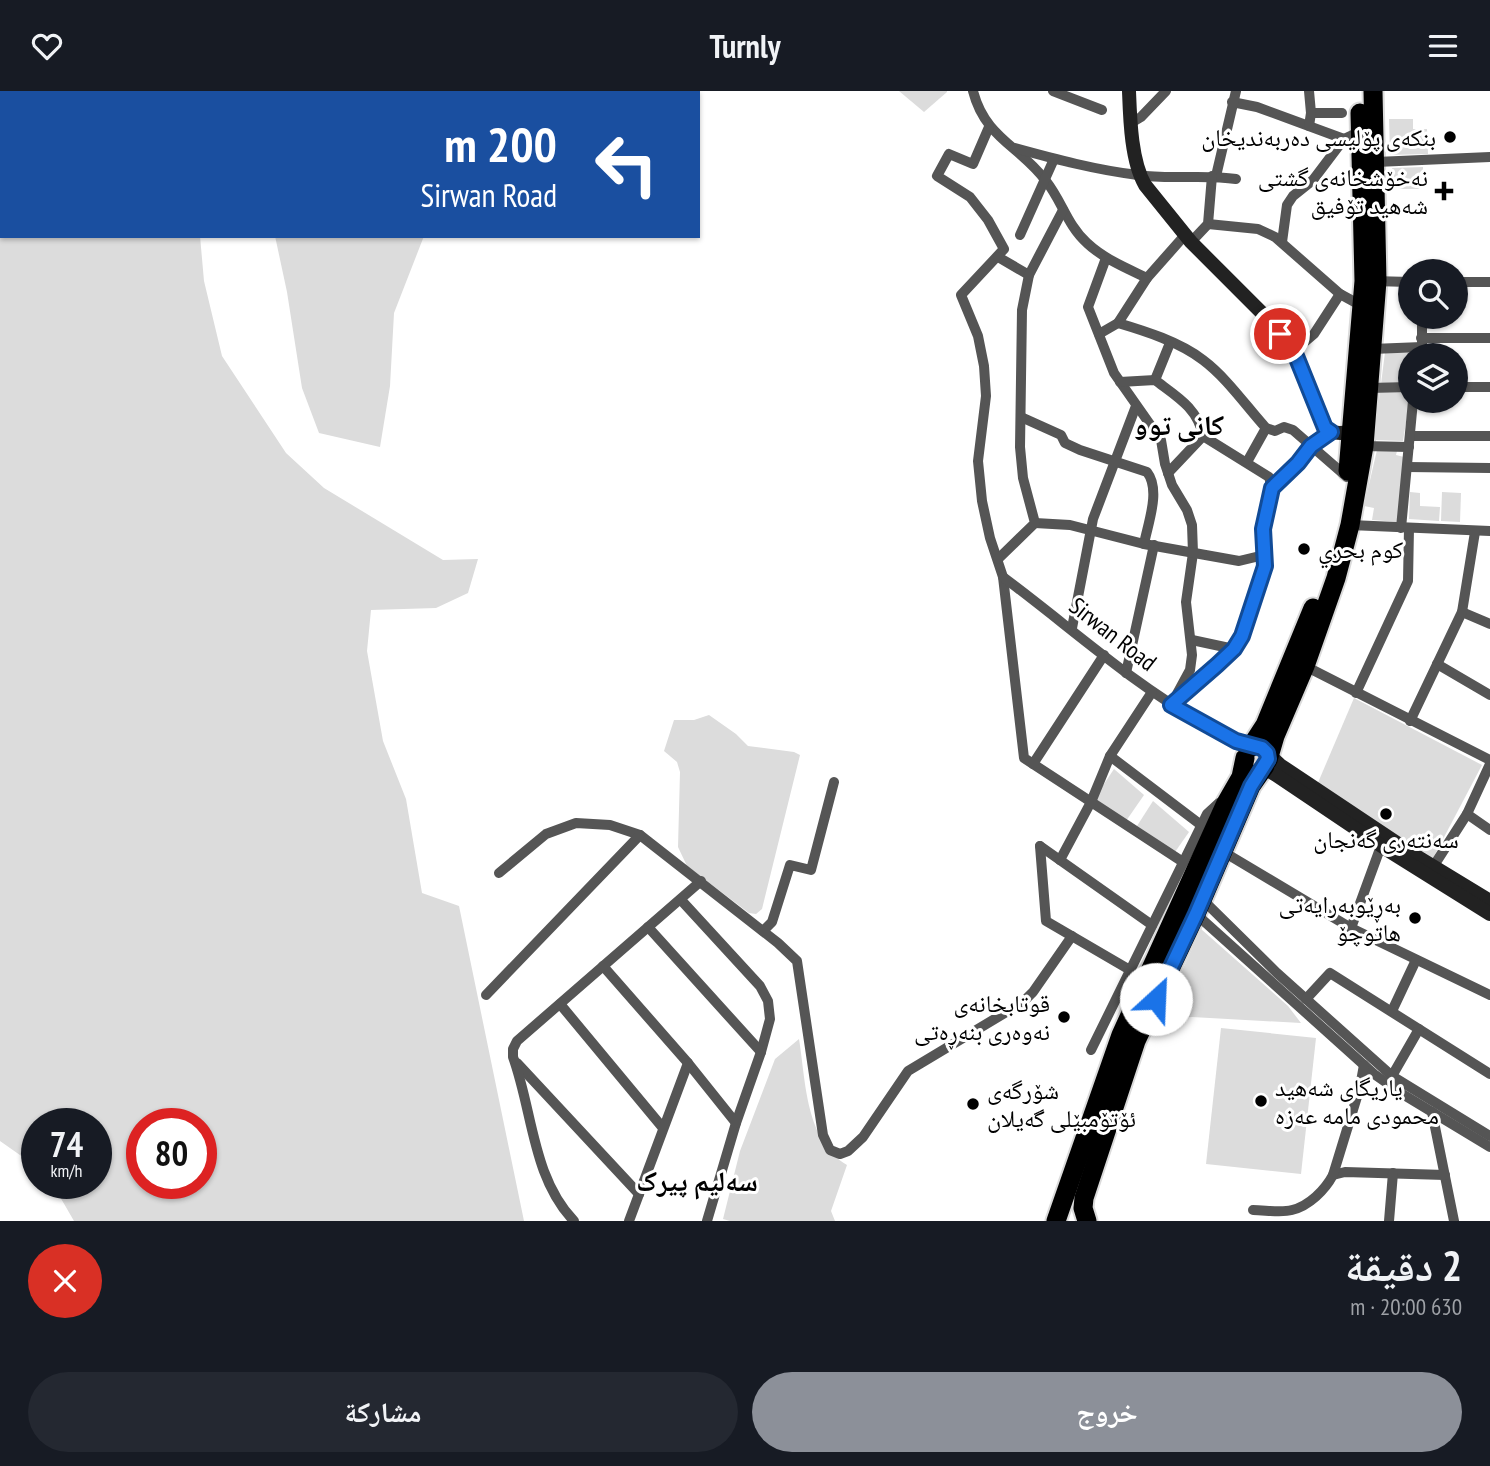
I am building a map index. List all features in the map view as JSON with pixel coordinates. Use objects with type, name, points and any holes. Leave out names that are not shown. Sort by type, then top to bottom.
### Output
[{"type":"highway","points":[[1057,1221],[1121,1035],[1226,803],[1256,756],[1306,666],[1336,578],[1349,525],[1358,439],[1362,306],[1371,281],[1352,135],[1360,91]]},
{"type":"highway","points":[[1086,1221],[1084,1198],[1136,1041],[1199,907],[1255,778],[1256,756],[1265,725],[1326,575],[1369,388],[1376,162],[1373,91]]},
{"type":"highway","points":[[1057,1221],[1073,1217],[1086,1221]]},
{"type":"street","points":[[973,91],[976,104],[989,127],[1044,178],[1074,230],[1106,258],[1147,278]]},
{"type":"street","points":[[1053,91],[1102,110]]},
{"type":"street","points":[[1129,91],[1131,123],[1140,176],[1188,239],[1265,316],[1294,351],[1325,428],[1358,439],[1409,441],[1490,436]]},
{"type":"street","points":[[1131,123],[1141,117],[1166,91]]},
{"type":"street","points":[[1309,91],[1309,126]]},
{"type":"street","points":[[1208,224],[1214,176],[1234,97],[1309,126],[1352,135],[1287,205],[1282,242]]},
{"type":"street","points":[[1311,113],[1342,113]]},
{"type":"street","points":[[989,127],[973,164],[949,154],[937,176],[970,197],[988,220],[1004,249],[961,295],[978,336],[984,366],[986,396],[978,461],[982,501],[990,538],[1003,576],[1024,758],[1183,862]]},
{"type":"street","points":[[1012,148],[1140,176],[1214,176],[1236,179]]},
{"type":"street","points":[[1376,162],[1490,157]]},
{"type":"street","points":[[1020,235],[1054,159]]},
{"type":"street","points":[[1035,523],[1023,478],[1020,447],[1021,331],[1025,287],[1063,210]]},
{"type":"street","points":[[1099,334],[1118,323],[1147,278],[1208,224],[1258,229],[1282,242],[1340,294],[1362,306]]},
{"type":"street","points":[[998,257],[1030,275]]},
{"type":"street","points":[[1106,258],[1088,307],[1114,373],[1161,440],[1168,473],[1190,518],[1193,553],[1186,602],[1192,655],[1190,670],[1171,705]]},
{"type":"street","points":[[1371,281],[1398,282]]},
{"type":"street","points":[[1468,282],[1490,282]]},
{"type":"street","points":[[1294,351],[1314,334],[1340,294]]},
{"type":"street","points":[[1118,323],[1170,343],[1203,360],[1221,376],[1266,428],[1275,431],[1283,427],[1293,430],[1347,477]]},
{"type":"street","points":[[1452,343],[1490,338]]},
{"type":"street","points":[[1155,380],[1170,343]]},
{"type":"street","points":[[1372,349],[1398,348]]},
{"type":"street","points":[[1120,382],[1155,380],[1187,405],[1200,420],[1203,436],[1269,477],[1272,488],[1263,529],[1265,566],[1242,636],[1234,649],[1201,682],[1171,705]]},
{"type":"street","points":[[1369,388],[1398,387]]},
{"type":"street","points":[[1468,387],[1490,387]]},
{"type":"street","points":[[1072,628],[1093,519],[1136,406]]},
{"type":"street","points":[[1356,693],[1408,581],[1405,528],[1412,413]]},
{"type":"street","points":[[1021,417],[1060,435],[1065,443],[1147,472],[1152,479],[1149,545],[1126,673]]},
{"type":"street","points":[[1247,462],[1266,428]]},
{"type":"street","points":[[1272,488],[1311,446],[1331,432]]},
{"type":"street","points":[[1168,473],[1203,436]]},
{"type":"street","points":[[1407,467],[1490,468]]},
{"type":"street","points":[[998,559],[1035,523],[1070,525],[1149,545],[1239,561],[1264,555]]},
{"type":"street","points":[[1349,525],[1490,531]]},
{"type":"street","points":[[1410,721],[1462,612],[1475,531]]},
{"type":"street","name":"Sirwan Road","points":[[1003,576],[1152,692],[1256,756]]},
{"type":"street","points":[[1462,612],[1490,624]]},
{"type":"street","points":[[1192,640],[1234,649]]},
{"type":"street","points":[[1033,764],[1104,656]]},
{"type":"street","points":[[1437,664],[1490,695]]},
{"type":"street","points":[[1306,666],[1490,762],[1466,814],[1433,867]]},
{"type":"street","points":[[1060,860],[1091,803],[1110,756],[1152,692]]},
{"type":"street","points":[[1110,756],[1202,825]]},
{"type":"street","points":[[1256,756],[1276,775],[1381,846],[1490,914]]},
{"type":"street","points":[[1256,756],[1490,901]]},
{"type":"street","points":[[763,931],[772,922],[790,865],[811,870],[834,782]]},
{"type":"street","points":[[1091,1050],[1206,814],[1219,803],[1226,803]]},
{"type":"street","points":[[1466,814],[1490,830]]},
{"type":"street","points":[[499,873],[546,834],[576,823],[610,825],[640,835],[763,931],[797,961],[823,1135],[830,1150],[840,1154],[848,1151],[863,1137],[908,1071],[1023,1002],[1072,936]]},
{"type":"street","points":[[486,995],[640,835]]},
{"type":"street","points":[[1130,970],[1046,921],[1040,846],[1152,925]]},
{"type":"street","points":[[1351,928],[1381,846]]},
{"type":"street","points":[[1222,851],[1351,928],[1490,995]]},
{"type":"street","points":[[574,1221],[557,1200],[546,1178],[513,1049],[517,1041],[701,881]]},
{"type":"street","points":[[681,900],[760,986],[766,996],[770,1019],[707,1221]]},
{"type":"street","points":[[1199,907],[1392,1076],[1490,1136]]},
{"type":"street","points":[[1199,907],[1364,1065],[1404,1095],[1490,1147]]},
{"type":"street","points":[[648,927],[761,1052]]},
{"type":"street","points":[[1392,1011],[1416,960]]},
{"type":"street","points":[[603,966],[688,1063],[736,1123]]},
{"type":"street","points":[[1306,999],[1330,973],[1490,1074]]},
{"type":"street","points":[[560,1003],[663,1128]]},
{"type":"street","points":[[1392,1076],[1419,1029]]},
{"type":"street","points":[[515,1061],[639,1194]]},
{"type":"street","points":[[629,1221],[688,1063]]},
{"type":"street","points":[[1253,1210],[1292,1210],[1311,1201],[1328,1185],[1360,1087],[1364,1065]]},
{"type":"street","points":[[1432,1112],[1454,1221]]},
{"type":"street","points":[[1333,1175],[1345,1172],[1445,1175]]},
{"type":"street","points":[[1389,1221],[1393,1173]]},
{"type":"shaded area","points":[[899,91],[947,91],[947,92],[924,112]]},
{"type":"shaded area","points":[[1389,119],[1413,119],[1413,129],[1427,129],[1428,154],[1390,155]]},
{"type":"shaded area","points":[[1423,167],[1423,189],[1392,189],[1392,168]]},
{"type":"shaded area","points":[[0,238],[200,238],[204,281],[222,356],[286,453],[324,488],[443,560],[478,559],[468,593],[436,608],[371,610],[367,651],[383,741],[406,799],[422,893],[459,906],[524,1221],[74,1221],[61,1199],[112,1199],[112,1108],[21,1108],[21,1156],[0,1141]]},
{"type":"shaded area","points":[[275,238],[423,238],[394,313],[390,386],[380,447],[319,433],[302,388]]},
{"type":"shaded area","points":[[1385,352],[1398,352],[1398,413],[1407,413],[1403,441],[1374,440]]},
{"type":"shaded area","points":[[1377,450],[1397,451],[1396,455],[1404,457],[1398,522],[1372,520],[1374,508],[1364,506]]},
{"type":"shaded area","points":[[1410,492],[1420,493],[1420,506],[1440,507],[1439,521],[1409,519]]},
{"type":"shaded area","points":[[1442,492],[1461,493],[1460,522],[1441,521]]},
{"type":"shaded area","points":[[1354,698],[1482,765],[1432,860],[1317,785]]},
{"type":"shaded area","points":[[709,715],[748,746],[800,755],[762,909],[756,914],[749,913],[687,866],[678,847],[680,772],[677,762],[664,751],[674,720],[694,720]]},
{"type":"shaded area","points":[[1114,769],[1144,795],[1126,821],[1094,799]]},
{"type":"shaded area","points":[[1153,801],[1189,832],[1175,852],[1137,826]]},
{"type":"shaded area","points":[[1201,929],[1288,1006],[1301,1023],[1192,1017],[1180,1018],[1170,1034],[1155,1030]]},
{"type":"shaded area","name":"یاریگاى شه‌هید محمودى مامه‌ عه‌زه","points":[[1221,1028],[1316,1038],[1301,1174],[1206,1164]]},
{"type":"shaded area","points":[[799,1039],[806,1091],[815,1125],[833,1154],[847,1165],[831,1211],[835,1221],[723,1219],[740,1151],[775,1059]]},
{"type":"place","name":"بنکەی پۆلیسی دەربەندیخان","points":[[1450,137]]},
{"type":"place","name":"نەخۆشخانەی گشتی شەهید تۆفیق","points":[[1444,191]]},
{"type":"place","name":"کوم بحري","points":[[1304,549]]},
{"type":"place","name":"سەنتەری گەنجان","points":[[1386,814]]},
{"type":"place","name":"بەڕێوبەرایەتی هاتوچۆ","points":[[1415,918]]},
{"type":"place","name":"قوتابخانەی نەوەری بنەڕەتی","points":[[1064,1017]]},
{"type":"place","name":"یاریگاى شه‌هید محمودى مامه‌ عه‌زه","points":[[1261,1101]]},
{"type":"place","name":"شۆرگه‌ى ئۆتۆمبێلى گه‌یلان","points":[[973,1104]]},
{"type":"district","name":"کانی توو","points":[[1179,424]]},
{"type":"district","name":"سەلیم پیرک","points":[[697,1180]]},
{"type":"route","points":[[1156,999],[1251,786],[1268,759],[1262,748],[1236,741],[1171,705],[1201,682],[1234,649],[1242,636],[1265,566],[1263,529],[1272,488],[1311,446],[1331,432],[1325,428],[1294,351],[1280,334]]}]
